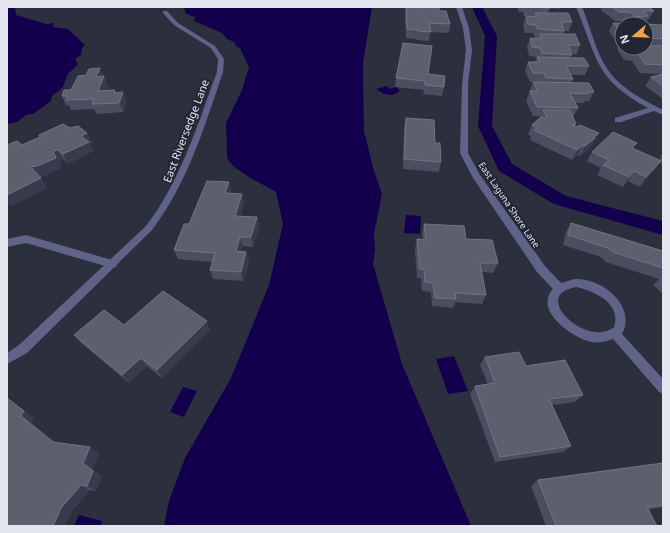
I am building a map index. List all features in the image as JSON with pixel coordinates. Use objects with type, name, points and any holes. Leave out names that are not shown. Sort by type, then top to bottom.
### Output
[{"type":"street","name":"East Laguna Shore Lane","points":[[459,7],[466,28],[469,50],[465,84],[464,153],[476,176],[540,269],[559,288]]},
{"type":"street","points":[[579,7],[600,60],[609,76],[624,90],[663,113]]},
{"type":"street","name":"East Riversedge Lane","points":[[7,359],[24,350],[149,228],[163,212],[178,187],[220,72],[221,59],[213,47],[176,24],[165,12]]},
{"type":"street","points":[[618,120],[654,108]]},
{"type":"street","points":[[7,243],[26,239],[112,264]]},
{"type":"street","points":[[576,283],[592,286],[607,294],[620,311],[622,320],[620,327],[614,333],[606,337],[594,338],[570,328],[561,320],[555,311],[552,302],[554,294],[559,288],[567,284],[576,283]]},
{"type":"street","points":[[614,333],[663,388]]},
{"type":"shaded area","points":[[7,7],[15,7],[16,15],[46,24],[54,23],[53,27],[68,29],[85,45],[82,48],[81,55],[75,59],[78,64],[68,74],[63,87],[52,96],[51,101],[33,114],[26,115],[17,122],[7,124]]},
{"type":"shaded area","points":[[184,7],[372,7],[363,63],[363,81],[364,131],[374,171],[382,194],[374,234],[375,248],[373,264],[402,364],[471,526],[164,526],[169,501],[185,458],[231,378],[269,285],[283,224],[276,192],[241,172],[230,162],[227,157],[226,123],[242,90],[249,67],[240,48],[237,47],[234,42],[227,39],[222,33],[194,21],[195,17],[186,14]]},
{"type":"shaded area","points":[[386,86],[390,89],[397,87],[400,91],[393,95],[384,94],[376,89]]},
{"type":"shaded area","points":[[406,215],[421,216],[420,234],[404,233]]},
{"type":"shaded area","points":[[454,356],[468,391],[448,394],[436,359]]},
{"type":"shaded area","points":[[183,387],[197,391],[184,417],[170,412]]},
{"type":"shaded area","points":[[79,515],[102,521],[100,526],[74,526]]},
{"type":"building","points":[[406,7],[439,7],[439,11],[446,11],[450,24],[429,23],[431,32],[407,29]]},
{"type":"building","points":[[527,7],[549,7],[550,8]]},
{"type":"building","points":[[612,7],[649,7],[654,11],[642,11],[648,16],[634,16],[630,12],[619,12]]},
{"type":"building","points":[[535,13],[568,13],[572,22],[561,22],[564,31],[538,29],[536,25],[528,24],[526,16],[537,17]]},
{"type":"building","points":[[654,24],[662,25],[663,39],[654,38]]},
{"type":"building","points":[[540,34],[575,34],[580,45],[568,45],[572,55],[542,53],[540,48],[532,47],[530,38],[541,39]]},
{"type":"building","points":[[403,43],[432,46],[428,74],[445,76],[444,87],[425,85],[425,81],[396,78]]},
{"type":"building","points":[[654,46],[663,46],[663,65],[645,64],[640,56],[654,56]]},
{"type":"building","points":[[537,57],[584,58],[589,66],[566,66],[573,79],[546,78],[544,73],[533,73],[528,62],[540,62]]},
{"type":"building","points":[[100,68],[96,77],[104,76],[98,91],[115,90],[114,93],[123,92],[119,103],[92,104],[94,99],[66,100],[68,96],[62,96],[64,90],[71,90],[78,76],[86,75],[89,69]]},
{"type":"building","points":[[663,74],[663,86],[651,77]]},
{"type":"building","points":[[533,82],[589,83],[594,92],[587,92],[588,94],[570,93],[578,108],[537,107],[530,91],[538,91]]},
{"type":"building","points":[[543,110],[570,110],[576,124],[573,125],[577,127],[580,125],[599,133],[585,146],[583,145],[577,150],[534,130],[538,128],[532,125],[541,117],[547,117]]},
{"type":"building","points":[[406,118],[434,120],[435,143],[440,143],[441,162],[404,159]]},
{"type":"building","points":[[63,124],[70,128],[78,126],[87,133],[81,136],[89,142],[63,154],[58,150],[53,151],[56,158],[31,167],[41,178],[7,195],[7,145],[17,141],[22,145]]},
{"type":"building","points":[[613,132],[637,143],[632,148],[661,161],[646,177],[634,171],[629,177],[603,165],[609,160],[592,152]]},
{"type":"building","points":[[207,181],[229,182],[225,193],[242,194],[235,216],[257,217],[251,237],[240,237],[236,251],[246,252],[241,272],[210,270],[215,253],[174,250],[184,224],[189,224]]},
{"type":"building","points":[[571,223],[663,251],[663,268],[613,252],[608,248],[568,235]]},
{"type":"building","points":[[424,224],[464,226],[466,239],[492,240],[498,263],[480,263],[486,295],[455,293],[456,299],[435,298],[433,283],[425,282],[424,269],[420,269],[417,239],[426,240]]},
{"type":"building","points":[[163,291],[207,321],[157,370],[141,358],[122,375],[74,335],[104,310],[124,325]]},
{"type":"building","points":[[519,352],[526,366],[565,360],[583,395],[549,399],[571,446],[500,457],[475,386],[495,383],[485,357]]},
{"type":"building","points":[[7,398],[24,411],[21,416],[53,442],[90,447],[83,463],[93,471],[87,486],[81,485],[61,508],[53,526],[7,526]]},
{"type":"building","points":[[663,463],[663,505],[647,507],[657,526],[556,526],[538,480]]},
{"type":"waterway","points":[[477,7],[491,36],[485,126],[505,167],[560,200],[663,228]]}]
